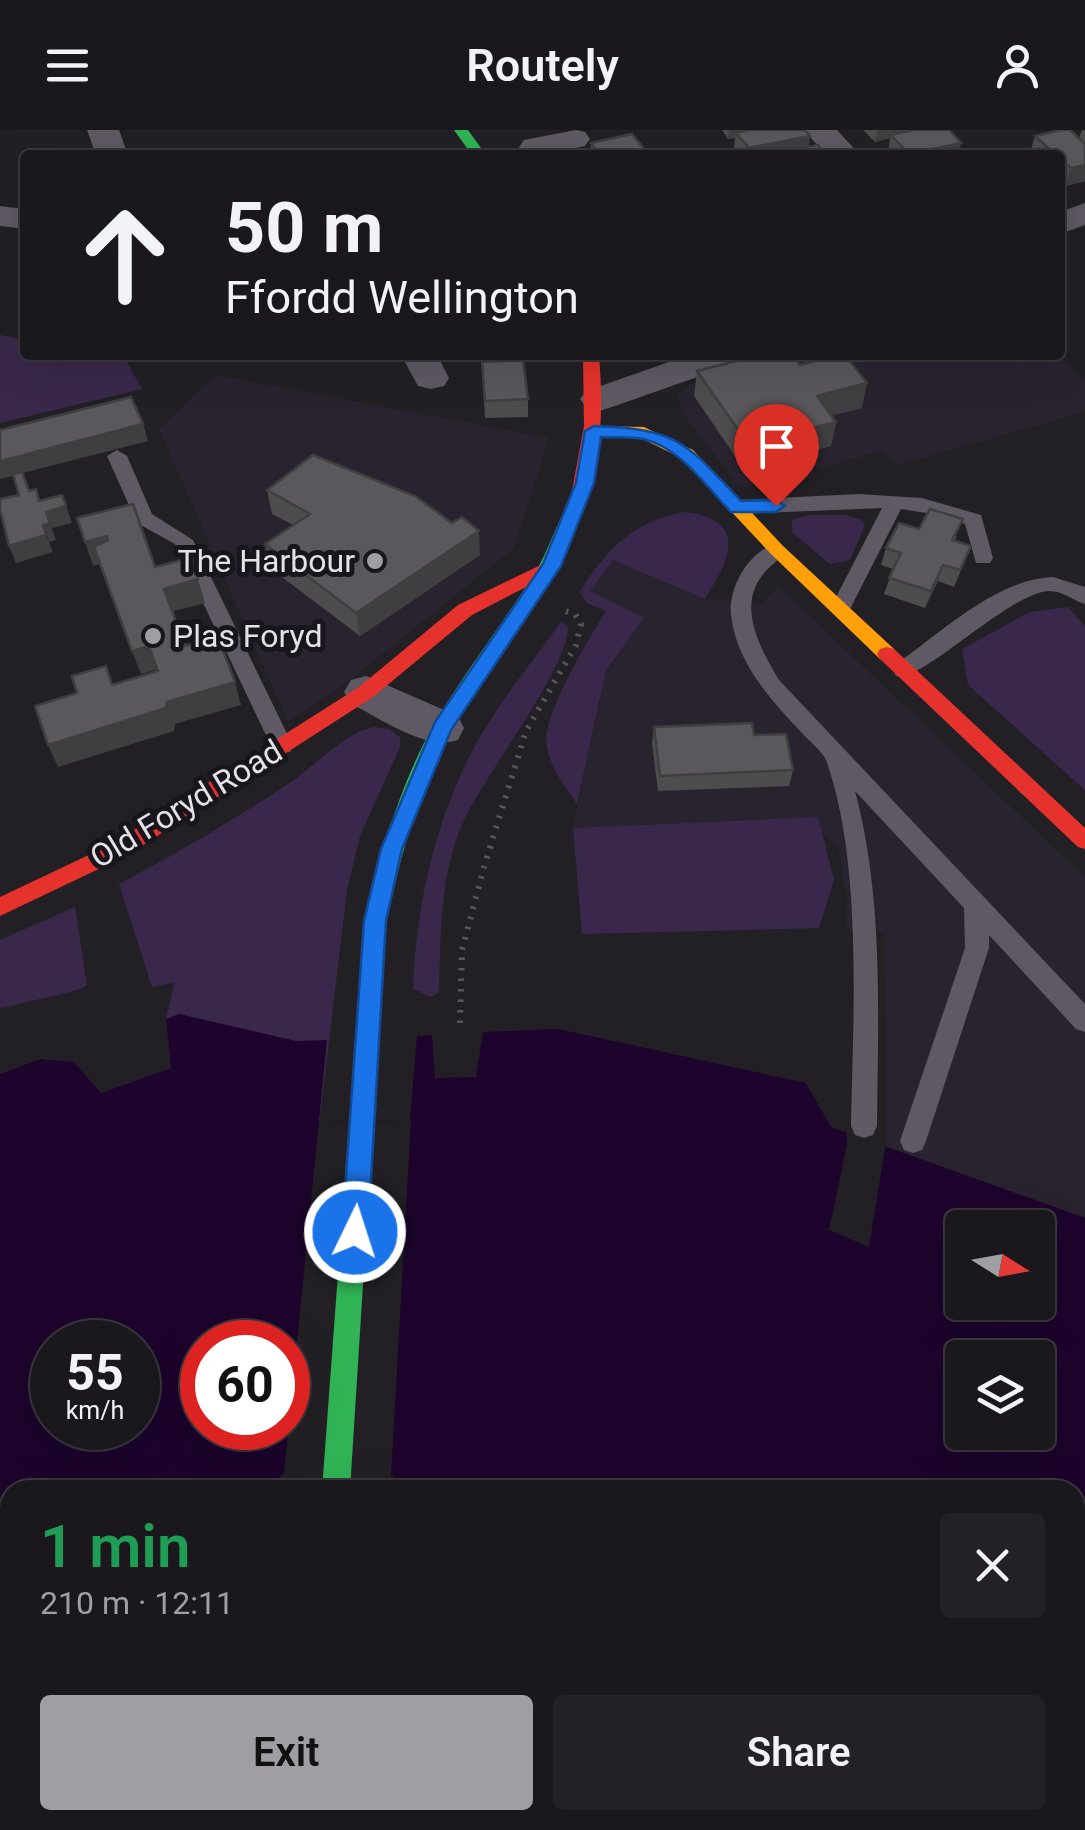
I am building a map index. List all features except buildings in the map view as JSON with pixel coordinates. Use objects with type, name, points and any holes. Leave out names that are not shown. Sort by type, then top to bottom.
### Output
[{"type":"street","points":[[820,130],[839,150]]},
{"type":"street","points":[[533,144],[574,138]]},
{"type":"street","points":[[337,1480],[375,921],[392,849],[442,728],[551,566],[572,517],[585,483],[596,415],[591,360]]},
{"type":"street","points":[[596,415],[699,360]]},
{"type":"street","points":[[596,415],[686,454],[777,550],[1085,841]]},
{"type":"street","name":"Old Foryd Road","points":[[0,907],[120,850],[366,692],[466,610],[551,566]]},
{"type":"street","points":[[366,692],[442,728]]},
{"type":"lane","points":[[117,456],[144,518],[183,540],[282,746]]},
{"type":"lane","points":[[737,508],[895,502],[950,506],[974,520],[983,558]]},
{"type":"lane","points":[[840,609],[895,502]]},
{"type":"lane","points":[[777,550],[746,577],[739,602],[750,649],[770,686],[1085,1021]]},
{"type":"lane","points":[[904,670],[1022,591],[1048,584],[1072,587],[1085,597]]},
{"type":"lane","points":[[833,752],[852,816],[864,900],[864,1126]]},
{"type":"lane","points":[[913,1141],[977,948],[976,906]]},
{"type":"path","points":[[460,1023],[462,950],[484,867],[526,732],[576,645],[581,624],[575,614],[530,598]]},
{"type":"shaded area","points":[[0,335],[20,339],[20,360],[126,360],[142,389],[0,423]]},
{"type":"shaded area","points":[[756,360],[1064,360],[1085,381],[1085,412],[897,465],[883,451],[741,488],[687,419],[677,397],[689,385]]},
{"type":"shaded area","points":[[216,375],[549,438],[514,548],[345,684],[288,722],[159,429]]},
{"type":"shaded area","points":[[685,512],[706,517],[726,533],[726,557],[705,599],[613,560],[590,591],[644,618],[606,670],[577,804],[552,763],[547,734],[558,698],[606,611],[587,603],[580,592],[623,539],[651,522]]},
{"type":"shaded area","points":[[809,515],[846,515],[862,520],[865,525],[850,560],[830,564],[792,532],[792,520]]},
{"type":"shaded area","points":[[613,559],[705,599],[761,604],[778,586],[1085,877],[1085,1218],[886,1146],[885,933],[846,929],[847,899],[838,847],[821,832],[817,817],[573,828],[606,670],[643,618],[589,592]]},
{"type":"shaded area","points":[[1068,607],[1085,627],[1085,790],[968,685],[962,649],[1030,612]]},
{"type":"shaded area","points":[[561,622],[568,626],[556,666],[475,800],[456,841],[443,904],[439,992],[431,997],[413,989],[415,959],[423,899],[445,813],[489,721]]},
{"type":"shaded area","points":[[375,727],[389,729],[400,737],[400,747],[360,836],[347,890],[312,1184],[0,1074],[40,1059],[74,1062],[101,1093],[171,1068],[166,1019],[174,983],[152,987],[119,884],[250,809],[353,735]]},
{"type":"shaded area","points":[[818,817],[834,880],[819,928],[582,934],[573,828]]},
{"type":"shaded area","points":[[75,907],[87,986],[0,1009],[0,940]]},
{"type":"shaded area","points":[[179,1014],[296,1041],[327,1040],[319,1121],[410,1120],[417,1036],[432,1035],[435,1078],[476,1077],[483,1032],[558,1029],[806,1083],[831,1127],[1085,1218],[1085,1480],[0,1480],[0,1074],[40,1059],[74,1062],[101,1093],[171,1068],[166,1019]]},
{"type":"pier","points":[[411,1120],[391,1475],[398,1480],[276,1480],[284,1473],[286,1450],[310,1450],[310,1320],[299,1320],[319,1121]]},
{"type":"pier","points":[[847,1127],[886,1142],[869,1247],[829,1230],[847,1145]]},
{"type":"traffic: fast","points":[[461,130],[475,150]]},
{"type":"traffic: fast","points":[[337,1480],[375,921],[381,896],[402,821],[431,749],[460,697],[536,586],[580,496]]},
{"type":"traffic: slow","points":[[594,431],[644,433],[687,454],[777,550],[887,654]]},
{"type":"traffic: jam","points":[[580,496],[593,426],[591,360]]},
{"type":"traffic: jam","points":[[0,907],[119,850],[366,692],[465,610],[551,566]]},
{"type":"traffic: jam","points":[[887,654],[1085,841]]},
{"type":"place","name":"The Harbour","points":[[375,561]]},
{"type":"place","name":"Plas Foryd","points":[[153,636]]},
{"type":"route","points":[[355,1232],[375,921],[392,849],[442,728],[551,566],[585,483],[594,431],[644,433],[664,441],[686,454],[737,508],[776,506]]}]
